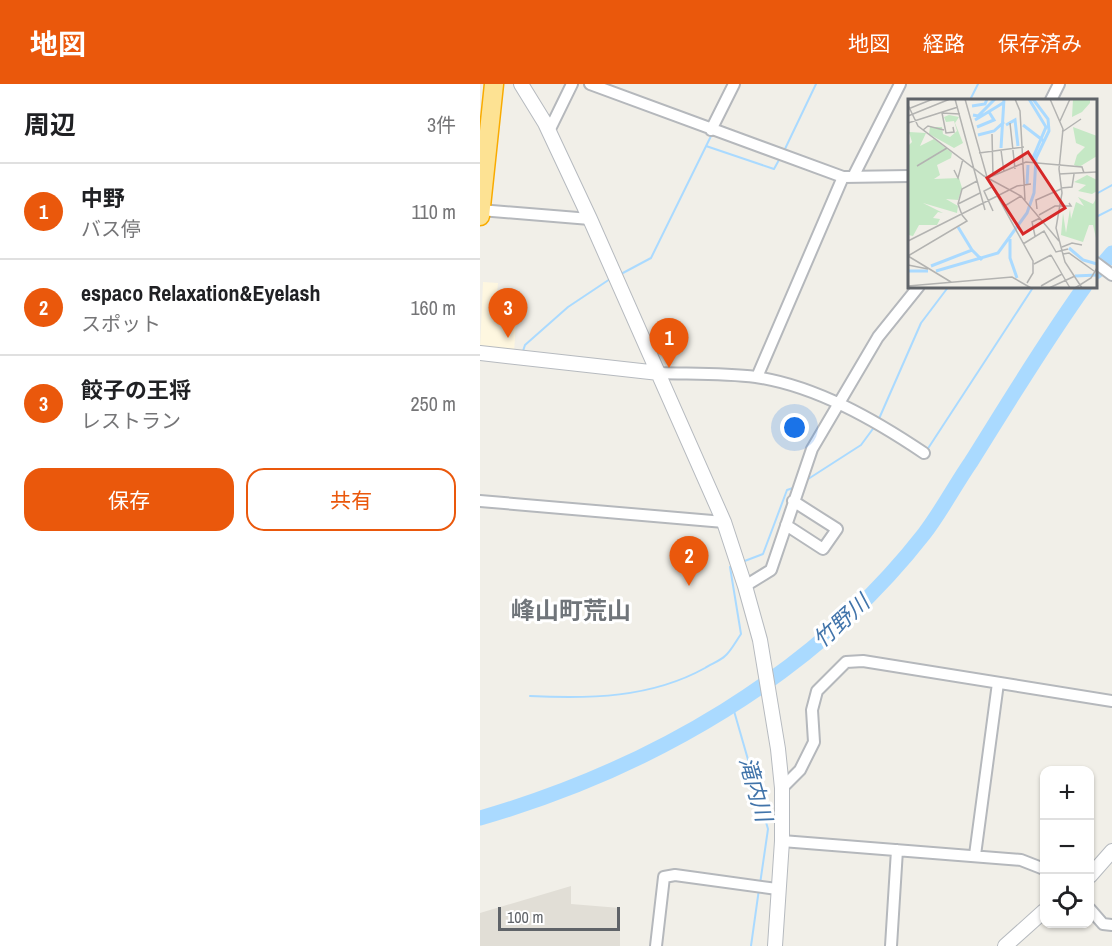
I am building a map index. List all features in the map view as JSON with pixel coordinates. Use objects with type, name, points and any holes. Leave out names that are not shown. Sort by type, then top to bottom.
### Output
[{"type":"highway","points":[[480,216],[494,84]]},
{"type":"street","points":[[523,84],[549,131],[659,374],[724,522],[745,586],[760,640],[782,788],[782,842],[777,889],[775,946]]},
{"type":"street","points":[[549,131],[573,84]]},
{"type":"street","points":[[590,84],[711,130],[848,177],[908,176]]},
{"type":"street","points":[[757,378],[848,177],[900,84]]},
{"type":"street","points":[[1052,99],[1059,84]]},
{"type":"street","points":[[711,130],[732,85]]},
{"type":"street","points":[[480,210],[516,215],[590,219]]},
{"type":"street","points":[[1097,264],[1112,275]]},
{"type":"street","points":[[745,586],[771,570],[812,449],[878,337],[917,288]]},
{"type":"street","points":[[480,353],[659,374],[757,378],[797,388],[838,404],[880,424],[924,453]]},
{"type":"street","points":[[480,501],[724,522]]},
{"type":"street","points":[[786,525],[823,549],[837,529],[793,501]]},
{"type":"street","points":[[782,788],[800,770],[814,742],[812,710],[817,691],[846,663],[863,661],[1112,701]]},
{"type":"street","points":[[975,855],[998,683]]},
{"type":"street","points":[[782,842],[975,855],[1021,860],[1040,867]]},
{"type":"street","points":[[891,946],[897,850]]},
{"type":"street","points":[[1091,874],[1111,856]]},
{"type":"street","points":[[656,946],[664,877],[675,875],[777,889]]},
{"type":"street","points":[[1094,914],[1103,924],[1112,925]]},
{"type":"street","points":[[1005,946],[1040,915]]},
{"type":"shaded area","points":[[483,282],[498,283],[496,303],[505,304],[503,319],[516,321],[514,353],[480,350]]},
{"type":"shaded area","points":[[571,886],[571,904],[620,908],[620,946],[480,946],[480,913]]},
{"type":"waterway","points":[[784,151],[816,84]]},
{"type":"waterway","points":[[970,99],[978,84]]},
{"type":"waterway","points":[[621,274],[651,258],[713,132]]},
{"type":"waterway","points":[[706,146],[774,169],[780,158]]},
{"type":"waterway","points":[[1097,193],[1112,185]]},
{"type":"waterway","points":[[1097,216],[1112,209]]},
{"type":"waterway","name":"竹野川","points":[[1097,271],[1112,253]]},
{"type":"waterway","points":[[522,354],[525,345],[568,307],[610,279]]},
{"type":"waterway","points":[[878,421],[921,323],[947,288]]},
{"type":"waterway","points":[[927,450],[1033,288]]},
{"type":"waterway","name":"竹野川","points":[[480,818],[543,798],[606,773],[666,744],[724,710],[780,673],[832,631],[880,585],[930,526],[1084,288]]},
{"type":"waterway","points":[[805,481],[861,445],[875,426]]},
{"type":"waterway","points":[[742,562],[763,554],[787,490],[796,487]]},
{"type":"waterway","points":[[530,696],[575,697],[641,691],[684,678],[721,659],[741,634],[730,567],[734,565]]},
{"type":"waterway","name":"滝内川","points":[[732,704],[768,829],[760,884]]},
{"type":"waterway","name":"滝内川","points":[[751,946],[759,889]]},
{"type":"place","name":"餃子の王将","points":[[508,338]]},
{"type":"place","name":"中野","points":[[669,368]]},
{"type":"place","name":"espaco Relaxation&Eyelash","points":[[689,586]]},
{"type":"district","name":"峰山町荒山","points":[[571,610]]}]
